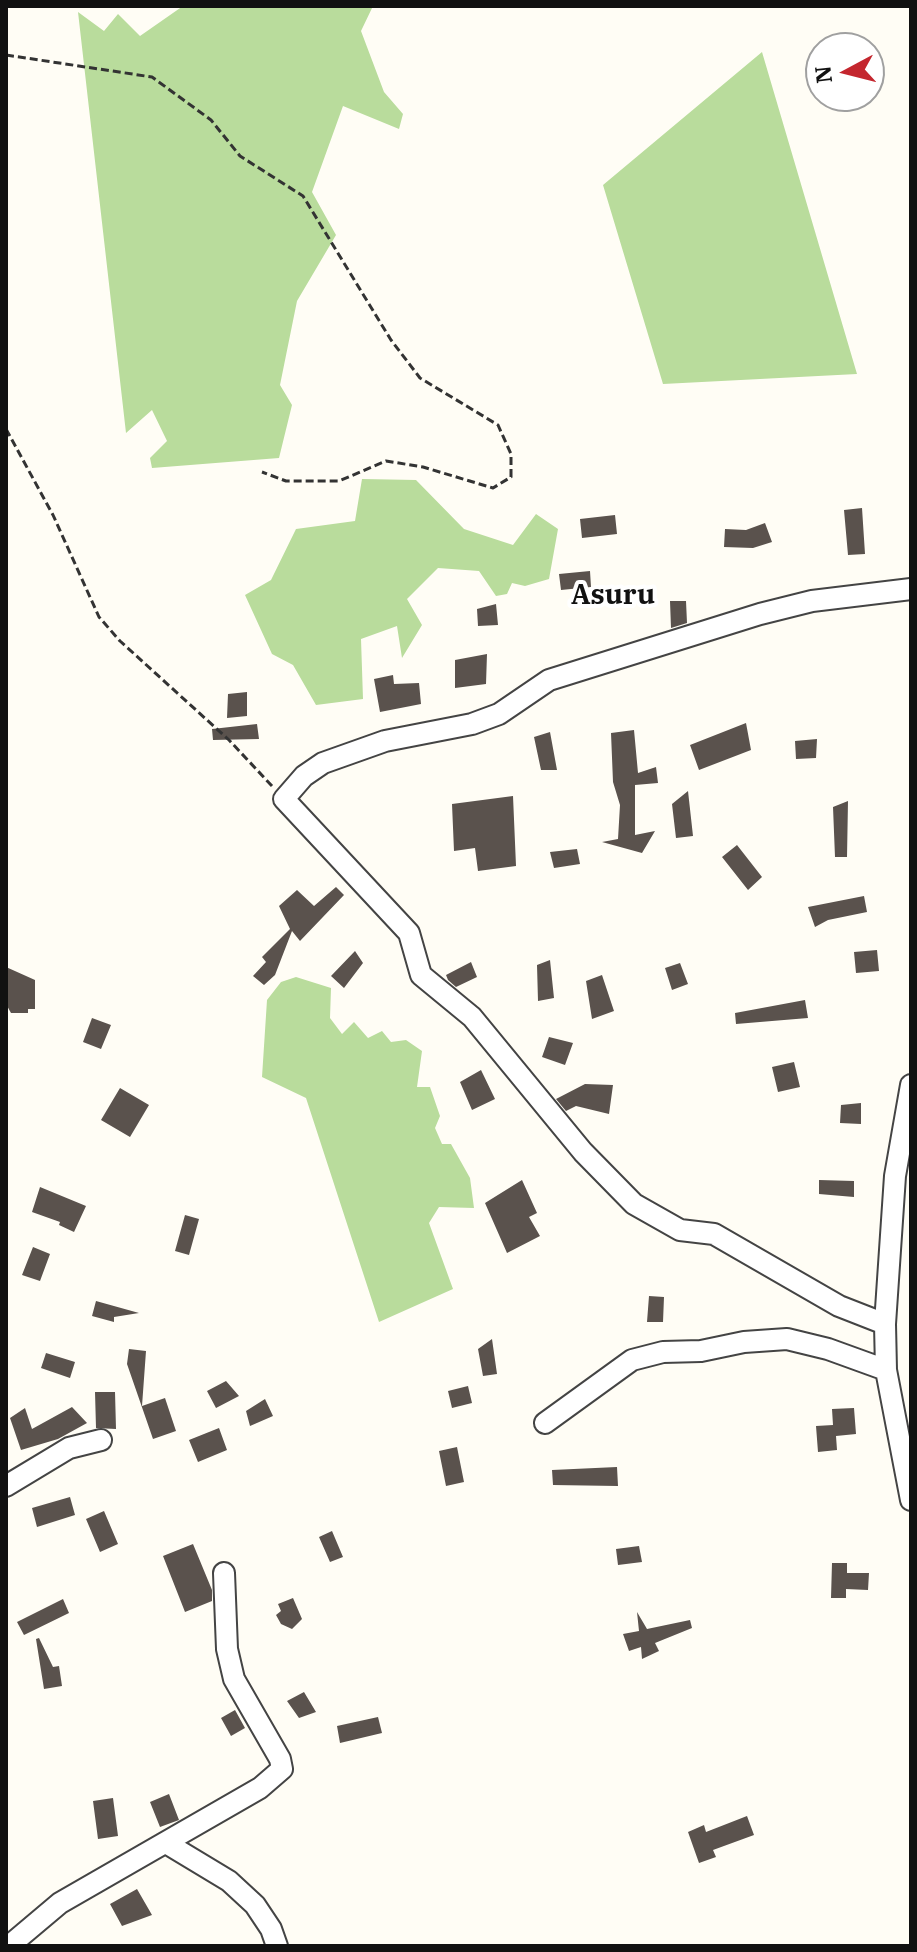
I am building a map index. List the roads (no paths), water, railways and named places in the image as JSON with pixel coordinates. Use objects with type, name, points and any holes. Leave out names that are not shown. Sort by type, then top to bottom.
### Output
[{"type":"street","points":[[885,1324],[839,1306],[714,1234],[680,1230],[634,1204],[583,1152],[472,1017],[421,975],[409,933],[284,799],[304,776],[323,763],[385,741],[472,724],[499,714],[549,680],[812,601],[911,589]]},
{"type":"street","points":[[911,1085],[895,1176],[885,1324],[886,1370],[911,1500]]},
{"type":"street","points":[[545,1423],[632,1360],[663,1352],[701,1351],[744,1342],[787,1339],[828,1349],[886,1370]]},
{"type":"street","points":[[6,1486],[69,1448],[101,1440]]},
{"type":"street","points":[[9,1946],[60,1903],[260,1788],[283,1766],[234,1679],[227,1649],[224,1573]]},
{"type":"street","points":[[166,1843],[229,1881],[255,1905],[271,1929],[277,1946]]},
{"type":"district","name":"Asuru","points":[[613,596]]}]
